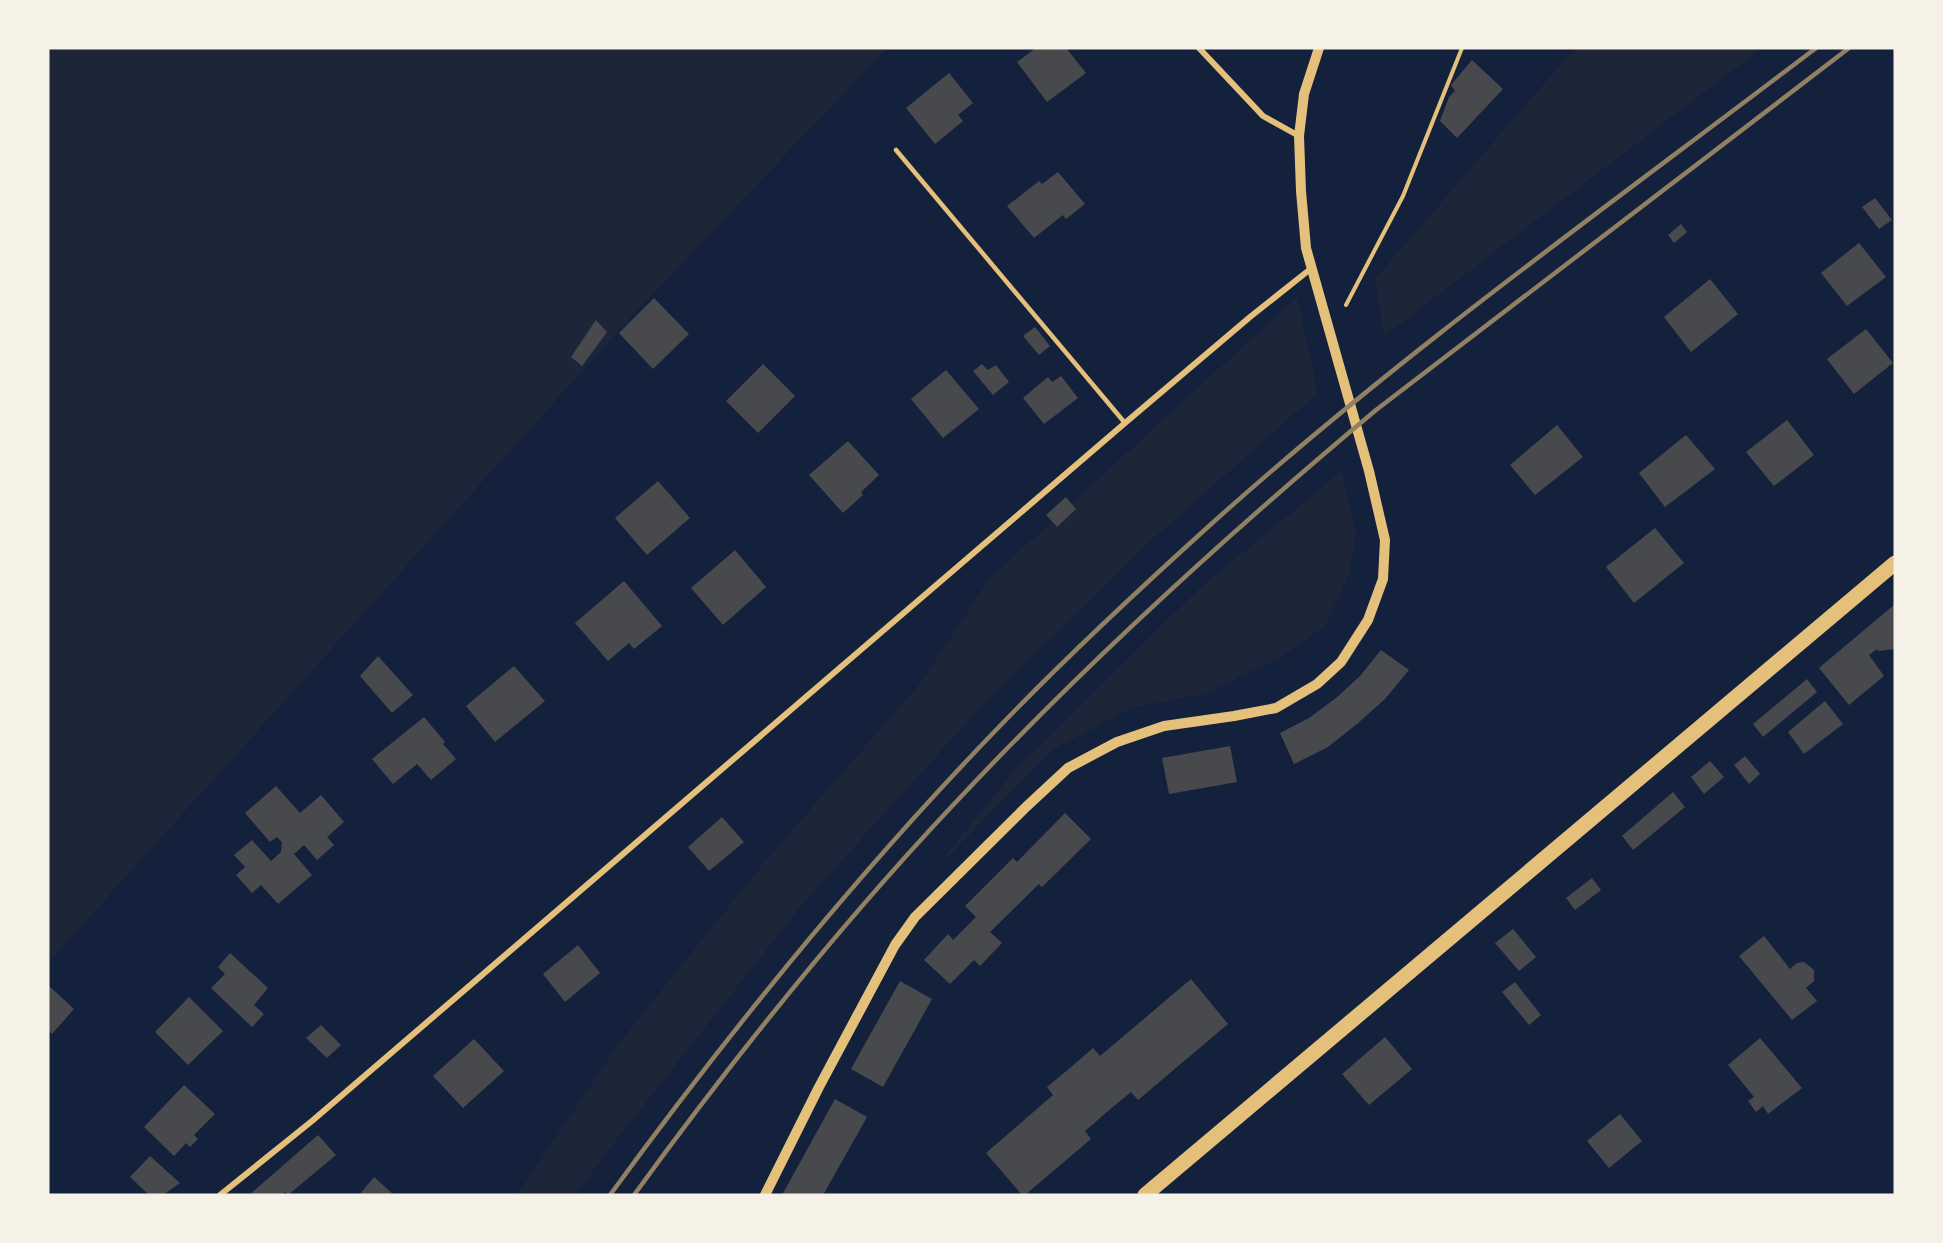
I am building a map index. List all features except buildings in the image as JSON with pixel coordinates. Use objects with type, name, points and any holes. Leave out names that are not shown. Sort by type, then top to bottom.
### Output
[{"type":"main road","points":[[1145,1195],[1895,563]]},
{"type":"street","points":[[1199,48],[1263,116],[1299,136]]},
{"type":"street","points":[[765,1195],[819,1087],[895,945],[915,917],[1026,807],[1068,768],[1116,742],[1164,726],[1234,717],[1276,708],[1317,684],[1341,662],[1368,620],[1383,579],[1385,540],[1332,332],[1306,248],[1300,191],[1299,136],[1304,94],[1319,48]]},
{"type":"street","points":[[220,1195],[312,1121],[1125,423],[1313,267]]},
{"type":"lane","points":[[896,150],[1125,423]]},
{"type":"path","points":[[1332,332],[1403,196],[1462,48]]},
{"type":"shaded area","points":[[48,48],[887,48],[630,318],[48,963]]},
{"type":"shaded area","points":[[1579,48],[1762,48],[1384,336],[1375,279],[1568,56]]},
{"type":"shaded area","points":[[1297,297],[1318,393],[1157,535],[985,702],[801,906],[603,1157],[576,1195],[517,1195],[620,1042],[763,864],[923,680],[989,579]]},
{"type":"shaded area","points":[[1342,471],[1356,534],[1350,573],[1325,626],[1280,658],[1203,694],[1132,708],[1052,750],[929,876],[1014,771],[1200,588]]},
{"type":"railway","points":[[610,1195],[748,1014],[893,841],[996,730],[1101,626],[1282,462],[1431,340],[1816,48]]},
{"type":"railway","points":[[634,1195],[748,1044],[870,897],[1005,751],[1159,600],[1376,410],[1849,48]]}]
